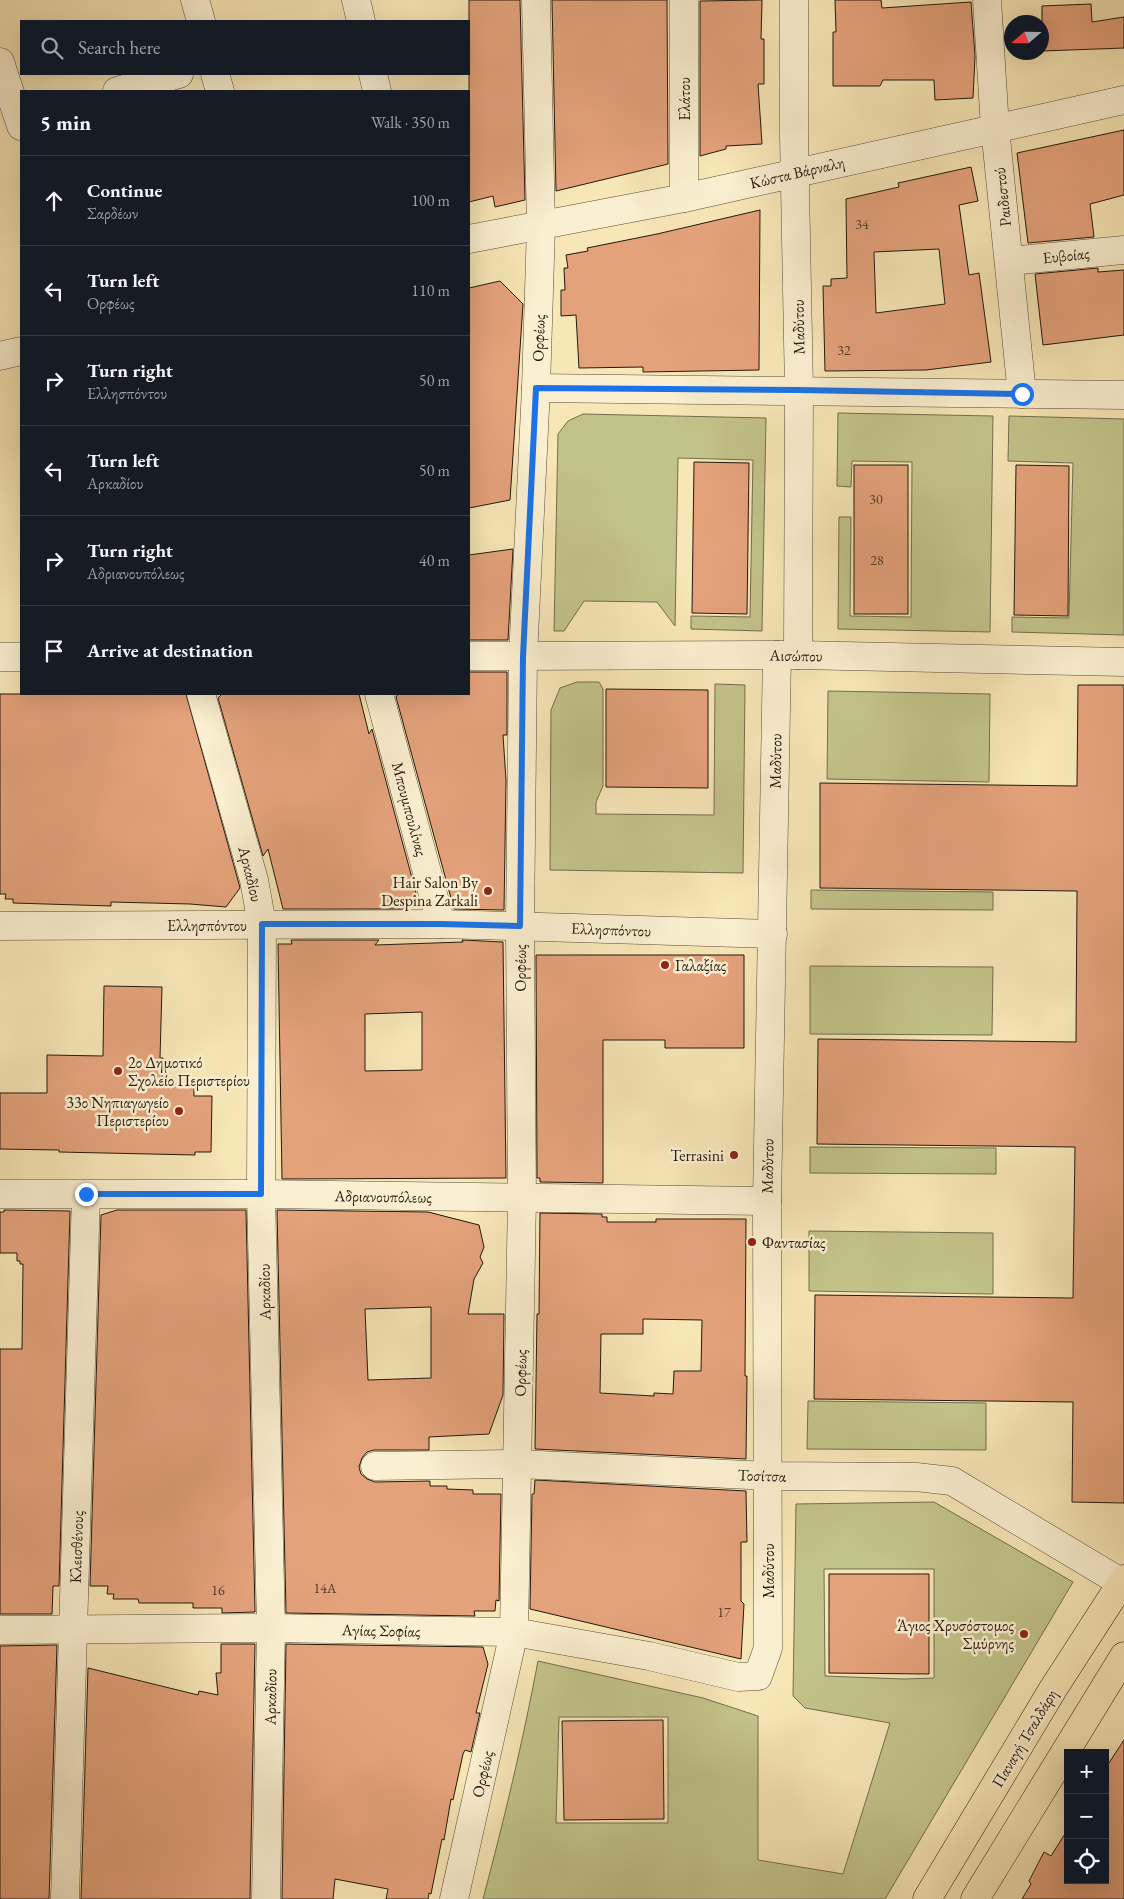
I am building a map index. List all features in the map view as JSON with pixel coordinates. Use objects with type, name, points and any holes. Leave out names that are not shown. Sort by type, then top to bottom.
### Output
[{"type":"main road","name":"Παναγή Τσαλδάρη","points":[[927,1899],[1053,1689],[1123,1581]]},
{"type":"main road","points":[[976,1899],[1124,1656]]},
{"type":"street","points":[[195,0],[201,20]]},
{"type":"street","points":[[356,0],[361,20]]},
{"type":"street","name":"Ορφέως","points":[[454,1899],[514,1632],[522,1198],[520,926],[523,657],[536,388],[541,226],[536,0]]},
{"type":"street","name":"Ελάτου","points":[[684,0],[684,198]]},
{"type":"street","name":"Μαδύτου","points":[[758,1676],[768,1648],[767,1201],[773,934],[788,655],[799,390],[794,0]]},
{"type":"street","name":"Ραιδεστού","points":[[987,0],[995,128],[1022,394]]},
{"type":"street","points":[[0,62],[15,122]]},
{"type":"street","points":[[121,90],[175,75]]},
{"type":"street","points":[[215,75],[220,90]]},
{"type":"street","points":[[373,75],[377,90]]},
{"type":"street","name":"Κώστα Βάρναλη","points":[[470,239],[684,198],[1124,100]]},
{"type":"street","name":"Ευβοίας","points":[[1009,261],[1124,250]]},
{"type":"street","points":[[0,356],[20,351]]},
{"type":"street","points":[[536,388],[1124,395]]},
{"type":"street","name":"Αισώπου","points":[[470,656],[788,655],[1124,662]]},
{"type":"street","points":[[0,657],[20,657]]},
{"type":"street","name":"Αρκαδίου","points":[[201,695],[254,880],[262,924],[261,1194],[272,1628],[266,1899]]},
{"type":"street","name":"Μπουμπουλίνας","points":[[380,695],[441,924]]},
{"type":"street","name":"Ελλησπόντου","points":[[0,926],[441,924],[773,934]]},
{"type":"street","name":"Αδριανουπόλεως","points":[[0,1194],[261,1194],[767,1201]]},
{"type":"street","name":"Κλεισθένους","points":[[65,1899],[86,1194]]},
{"type":"street","name":"Τοσίτσα","points":[[375,1466],[518,1464],[768,1476],[916,1477],[952,1481],[1123,1581]]},
{"type":"street","name":"Αγίας Σοφίας","points":[[0,1630],[272,1628],[514,1632],[649,1656],[738,1676],[758,1676]]},
{"type":"green space","points":[[838,413],[993,416],[990,632],[838,629],[839,517],[851,517],[850,616],[911,617],[912,462],[852,461],[851,487],[837,486]]},
{"type":"green space","points":[[583,414],[766,418],[762,631],[691,629],[691,616],[750,617],[753,460],[678,458],[675,626],[657,602],[584,601],[564,631],[554,631],[558,434],[568,421]]},
{"type":"green space","points":[[1009,416],[1124,419],[1124,635],[1012,632],[1012,617],[1069,618],[1073,463],[1008,461]]},
{"type":"green space","points":[[577,682],[599,682],[603,689],[603,786],[596,802],[596,814],[714,815],[715,684],[745,685],[743,873],[550,870],[551,710],[560,688]]},
{"type":"green space","points":[[828,691],[990,694],[989,782],[827,779]]},
{"type":"green space","points":[[811,890],[993,892],[993,910],[811,909]]},
{"type":"green space","points":[[810,966],[993,967],[992,1035],[810,1034]]},
{"type":"green space","points":[[810,1147],[996,1148],[996,1174],[810,1173]]},
{"type":"green space","points":[[809,1231],[993,1233],[993,1294],[809,1291]]},
{"type":"green space","points":[[808,1401],[986,1403],[986,1450],[807,1449]]},
{"type":"green space","points":[[934,1502],[1073,1582],[885,1899],[483,1899],[513,1780],[538,1661],[703,1698],[758,1716],[758,1860],[843,1874],[890,1723],[805,1708],[793,1696],[796,1504]],"holes":[[[824,1569],[934,1569],[934,1678],[903,1679],[825,1676]],[[559,1717],[668,1717],[668,1823],[556,1823]]]},
{"type":"building","points":[[469,0],[520,0],[525,200],[495,207],[493,196],[470,202]]},
{"type":"building","points":[[552,0],[667,0],[668,164],[556,191]]},
{"type":"building","points":[[762,0],[761,39],[764,39],[764,84],[758,84],[762,144],[726,146],[726,149],[700,156],[700,1]]},
{"type":"building","points":[[835,0],[881,0],[882,8],[971,2],[975,56],[973,98],[935,100],[934,80],[883,80],[880,86],[833,86],[833,32],[836,32]]},
{"type":"building","points":[[1091,4],[1092,22],[1124,17],[1124,48],[1049,51],[1049,15],[1042,15],[1042,6]]},
{"type":"building","points":[[1124,130],[1124,195],[1090,204],[1094,237],[1028,243],[1017,153]]},
{"type":"building","points":[[971,167],[978,201],[959,205],[969,275],[979,273],[991,362],[926,370],[825,371],[823,286],[831,286],[831,279],[847,278],[846,199],[899,187],[898,183]],"holes":[[[939,249],[945,304],[876,313],[874,252]]]},
{"type":"building","points":[[760,210],[759,370],[643,372],[643,367],[579,368],[576,315],[561,316],[561,290],[565,290],[564,268],[568,268],[566,255],[588,251],[587,248]]},
{"type":"building","points":[[1098,268],[1098,272],[1124,270],[1124,335],[1043,345],[1035,274]]},
{"type":"building","points":[[500,281],[523,304],[510,500],[470,508],[470,288]]},
{"type":"building","points":[[694,462],[749,463],[747,614],[692,613]]},
{"type":"building","points":[[854,465],[908,465],[908,614],[854,614]]},
{"type":"building","points":[[1016,465],[1069,466],[1068,616],[1014,615]]},
{"type":"building","points":[[513,549],[508,640],[470,640],[470,555]]},
{"type":"building","points":[[470,672],[507,672],[507,735],[503,735],[506,780],[504,910],[454,909],[396,697],[397,695],[470,695]]},
{"type":"building","points":[[1078,685],[1124,685],[1124,1503],[1072,1502],[1073,1402],[814,1399],[815,1295],[1073,1298],[1075,1147],[817,1144],[818,1039],[1076,1042],[1077,891],[820,888],[820,783],[1077,786]]},
{"type":"building","points":[[606,689],[708,690],[708,788],[606,787]]},
{"type":"building","points":[[0,694],[186,695],[240,888],[226,907],[111,902],[111,906],[13,903],[13,899],[5,899],[6,894],[0,894]]},
{"type":"building","points":[[221,695],[359,695],[369,734],[372,729],[416,893],[404,909],[283,909],[268,849],[263,856],[218,698]]},
{"type":"building","points":[[291,940],[379,940],[375,945],[463,942],[462,940],[503,942],[506,1178],[282,1179],[278,944],[292,944]],"holes":[[[422,1012],[422,1070],[365,1071],[365,1014]]]},
{"type":"building","points":[[536,955],[744,955],[744,1048],[665,1048],[665,1040],[603,1040],[603,1183],[540,1182],[540,1178],[537,1178]]},
{"type":"building","points":[[104,986],[162,987],[160,1058],[163,1058],[162,1084],[194,1085],[194,1096],[212,1096],[211,1152],[195,1152],[195,1155],[0,1149],[0,1093],[47,1093],[47,1055],[103,1056]]},
{"type":"building","points":[[4,1210],[70,1211],[59,1586],[53,1586],[52,1614],[0,1614],[0,1349],[22,1349],[23,1264],[17,1261],[17,1253],[0,1253],[0,1212],[4,1212]]},
{"type":"building","points":[[117,1210],[246,1210],[255,1612],[222,1613],[222,1608],[193,1608],[193,1603],[139,1603],[138,1599],[113,1599],[114,1594],[107,1594],[108,1586],[90,1586],[101,1215]]},
{"type":"building","points":[[277,1210],[428,1212],[479,1225],[484,1247],[480,1257],[483,1263],[474,1279],[468,1314],[504,1314],[503,1395],[489,1434],[429,1437],[429,1450],[374,1450],[367,1452],[362,1458],[359,1467],[361,1474],[375,1482],[430,1481],[430,1486],[447,1486],[447,1489],[473,1490],[473,1494],[501,1494],[499,1601],[496,1600],[495,1611],[474,1611],[475,1616],[286,1613]],"holes":[[[431,1307],[431,1378],[368,1380],[365,1309]]]},
{"type":"building","points":[[540,1213],[602,1214],[602,1217],[607,1217],[607,1222],[656,1222],[656,1219],[746,1219],[746,1459],[535,1449],[537,1314],[539,1314]],"holes":[[[643,1319],[702,1320],[701,1371],[674,1371],[673,1394],[654,1393],[654,1396],[600,1393],[601,1334],[643,1334]]]},
{"type":"building","points":[[535,1480],[746,1491],[747,1542],[741,1542],[741,1601],[744,1604],[741,1659],[530,1609],[532,1494],[534,1494]]},
{"type":"building","points":[[829,1574],[929,1574],[929,1674],[829,1673]]},
{"type":"building","points":[[221,1644],[255,1644],[250,1899],[81,1899],[88,1668],[198,1695],[199,1691],[218,1695],[216,1673],[221,1673]]},
{"type":"building","points":[[286,1644],[483,1647],[488,1664],[476,1713],[480,1713],[471,1752],[465,1750],[463,1754],[453,1800],[451,1799],[444,1840],[442,1839],[431,1894],[429,1893],[428,1899],[386,1899],[388,1889],[335,1879],[333,1899],[282,1899]]},
{"type":"building","points":[[57,1645],[49,1899],[0,1899],[0,1646]]},
{"type":"building","points":[[663,1720],[664,1819],[564,1820],[562,1721]]},
{"type":"building","points":[[1124,1740],[1124,1899],[1022,1899],[1031,1884],[1029,1881],[1044,1852],[1051,1856],[1064,1835],[1064,1884],[1109,1884],[1109,1763]]},
{"type":"place","name":"Hair Salon By Despina Zarkali","points":[[488,891]]},
{"type":"place","name":"Γαλαξίας","points":[[665,965]]},
{"type":"place","name":"2ο Δημοτικό Σχολείο Περιστερίου","points":[[118,1071]]},
{"type":"place","name":"33ο Νηπιαγωγείο Περιστερίου","points":[[179,1111]]},
{"type":"place","name":"Terrasini","points":[[734,1155]]},
{"type":"place","name":"Φαντασίας","points":[[752,1242]]},
{"type":"place","name":"Άγιος Χρυσόστομος Σμύρνης","points":[[1024,1634]]},
{"type":"route","points":[[86,1194],[261,1194],[262,924],[520,926],[523,657],[536,388],[1022,394]]}]
